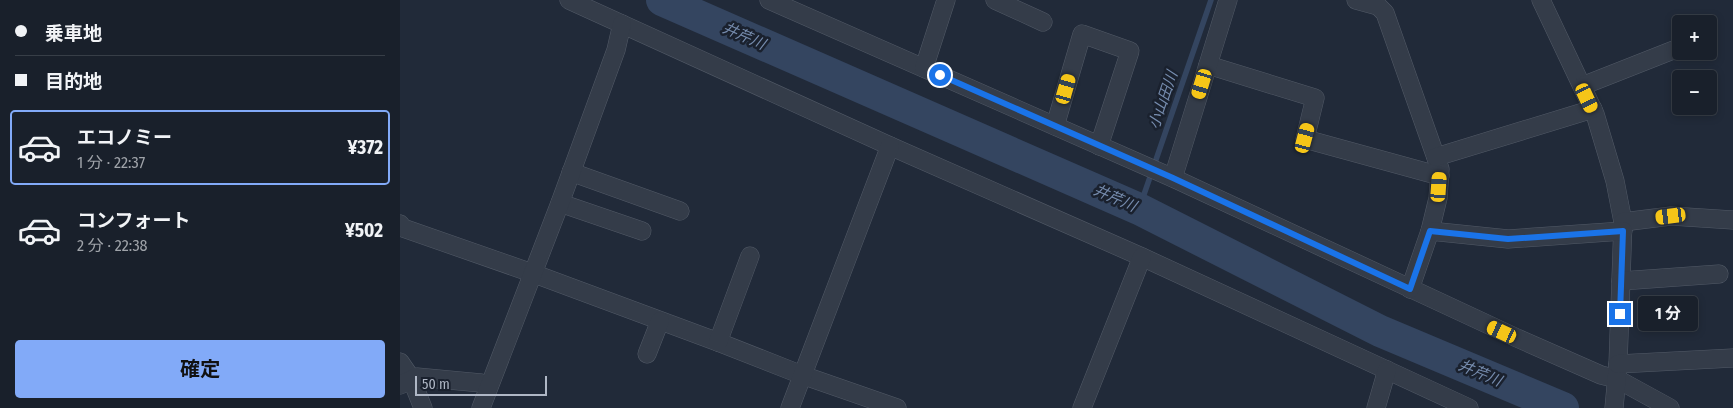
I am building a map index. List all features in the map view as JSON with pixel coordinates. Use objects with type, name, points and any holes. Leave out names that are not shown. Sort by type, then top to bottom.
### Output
[{"type":"street","points":[[569,0],[890,146],[1142,257],[1469,408]]},
{"type":"street","points":[[769,0],[1173,178],[1516,338],[1601,375],[1617,378],[1670,408]]},
{"type":"street","points":[[924,68],[946,0]]},
{"type":"street","points":[[995,0],[1043,22]]},
{"type":"street","points":[[1173,178],[1228,0]]},
{"type":"street","points":[[1356,0],[1378,6],[1385,14],[1440,169],[1438,198],[1430,231],[1410,289]]},
{"type":"street","points":[[1541,0],[1592,110],[1615,180],[1623,227],[1617,378],[1614,408]]},
{"type":"street","points":[[481,408],[560,203],[616,50],[622,24]]},
{"type":"street","points":[[1055,126],[1082,34],[1130,50],[1099,146]]},
{"type":"street","points":[[1582,86],[1672,50]]},
{"type":"street","points":[[1208,65],[1315,98],[1305,138],[1440,176]]},
{"type":"street","points":[[1436,157],[1592,110]]},
{"type":"street","points":[[790,408],[890,146]]},
{"type":"street","points":[[571,172],[680,211]]},
{"type":"street","points":[[560,203],[642,231]]},
{"type":"street","points":[[1430,231],[1508,239],[1623,227],[1671,216],[1733,220]]},
{"type":"street","points":[[400,224],[403,228],[532,273],[802,375],[897,408]]},
{"type":"street","points":[[718,342],[750,256]]},
{"type":"street","points":[[1082,408],[1142,257]]},
{"type":"street","points":[[1621,281],[1720,274]]},
{"type":"street","points":[[647,354],[660,321]]},
{"type":"street","points":[[1617,378],[1733,358]]},
{"type":"street","points":[[400,362],[406,382],[423,408]]},
{"type":"street","points":[[1376,408],[1387,370]]},
{"type":"street","points":[[406,382],[417,377],[481,383],[489,386]]},
{"type":"waterway","name":"井芹川","points":[[662,0],[1139,209],[1380,331],[1563,408]]},
{"type":"waterway","name":"小山田川","points":[[1139,209],[1211,0]]},
{"type":"route","points":[[940,75],[1173,178],[1410,289],[1430,231],[1508,239],[1623,231],[1620,314]]}]
